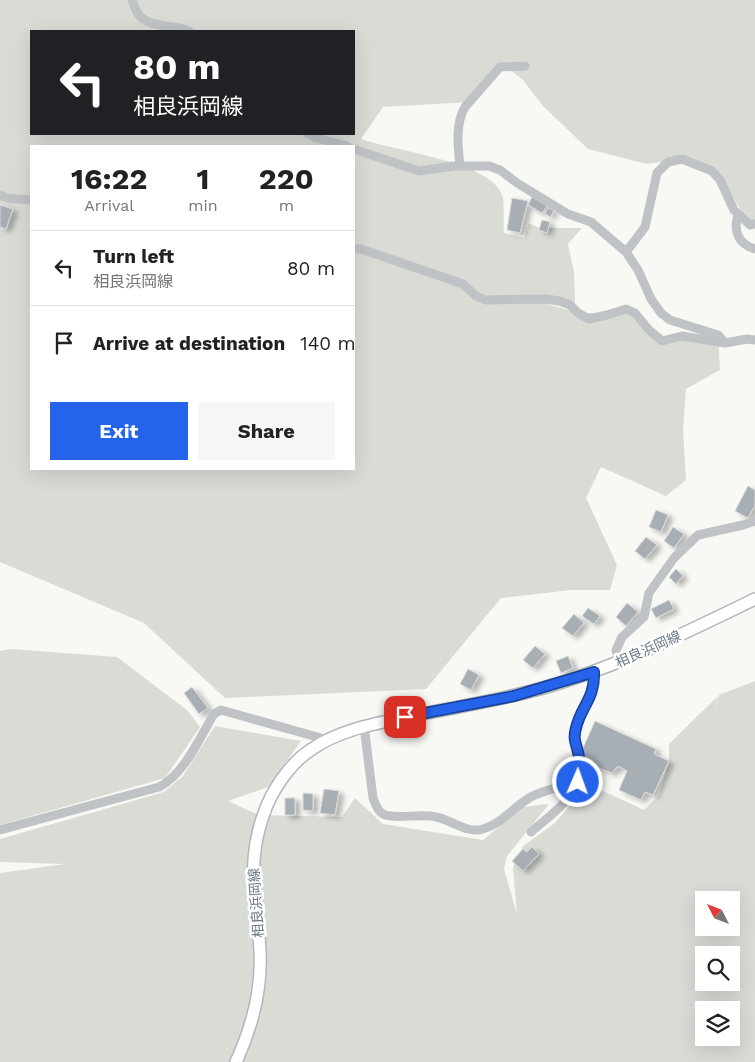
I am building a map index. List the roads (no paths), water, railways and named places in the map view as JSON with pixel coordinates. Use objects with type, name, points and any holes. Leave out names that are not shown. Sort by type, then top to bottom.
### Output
[{"type":"main road","name":"相良浜岡線","points":[[236,1062],[245,1043],[255,1011],[260,980],[260,952],[253,856],[264,814],[273,795],[281,781],[300,759],[312,749],[328,740],[364,726],[514,696],[594,672],[619,663],[755,599]]},
{"type":"street","points":[[132,0],[140,16],[150,22],[187,30]]},
{"type":"street","points":[[460,166],[458,142],[460,115],[464,107],[500,67],[525,66]]},
{"type":"street","points":[[310,135],[343,145]]},
{"type":"street","points":[[355,149],[419,171],[460,166],[489,166],[500,170],[517,183],[568,214],[591,222],[626,252],[638,270],[651,299],[661,313],[670,320],[718,335],[725,343]]},
{"type":"street","points":[[626,252],[645,227],[657,173],[668,162],[682,159],[712,171],[720,180],[738,215],[750,225],[755,224]]},
{"type":"street","points":[[0,195],[7,198],[30,200]]},
{"type":"street","points":[[738,215],[735,224],[737,235],[741,242],[755,249]]},
{"type":"street","points":[[355,249],[361,249],[463,284],[476,296],[485,300],[546,299],[559,301],[570,305],[578,313],[589,319],[626,309],[636,313],[649,330],[662,341],[682,336],[725,343],[747,339],[755,340]]},
{"type":"street","points":[[619,663],[616,650],[622,637],[644,617],[649,593],[674,558],[698,535],[755,521]]},
{"type":"street","points":[[531,832],[569,799],[578,782],[579,756],[574,738],[576,724],[592,694],[594,672]]},
{"type":"street","points":[[0,830],[167,783],[177,774],[214,714],[221,710],[328,740]]},
{"type":"street","points":[[364,726],[373,798],[376,806],[383,814],[403,817],[436,816],[470,830],[482,830],[496,824],[531,797],[578,782]]}]
